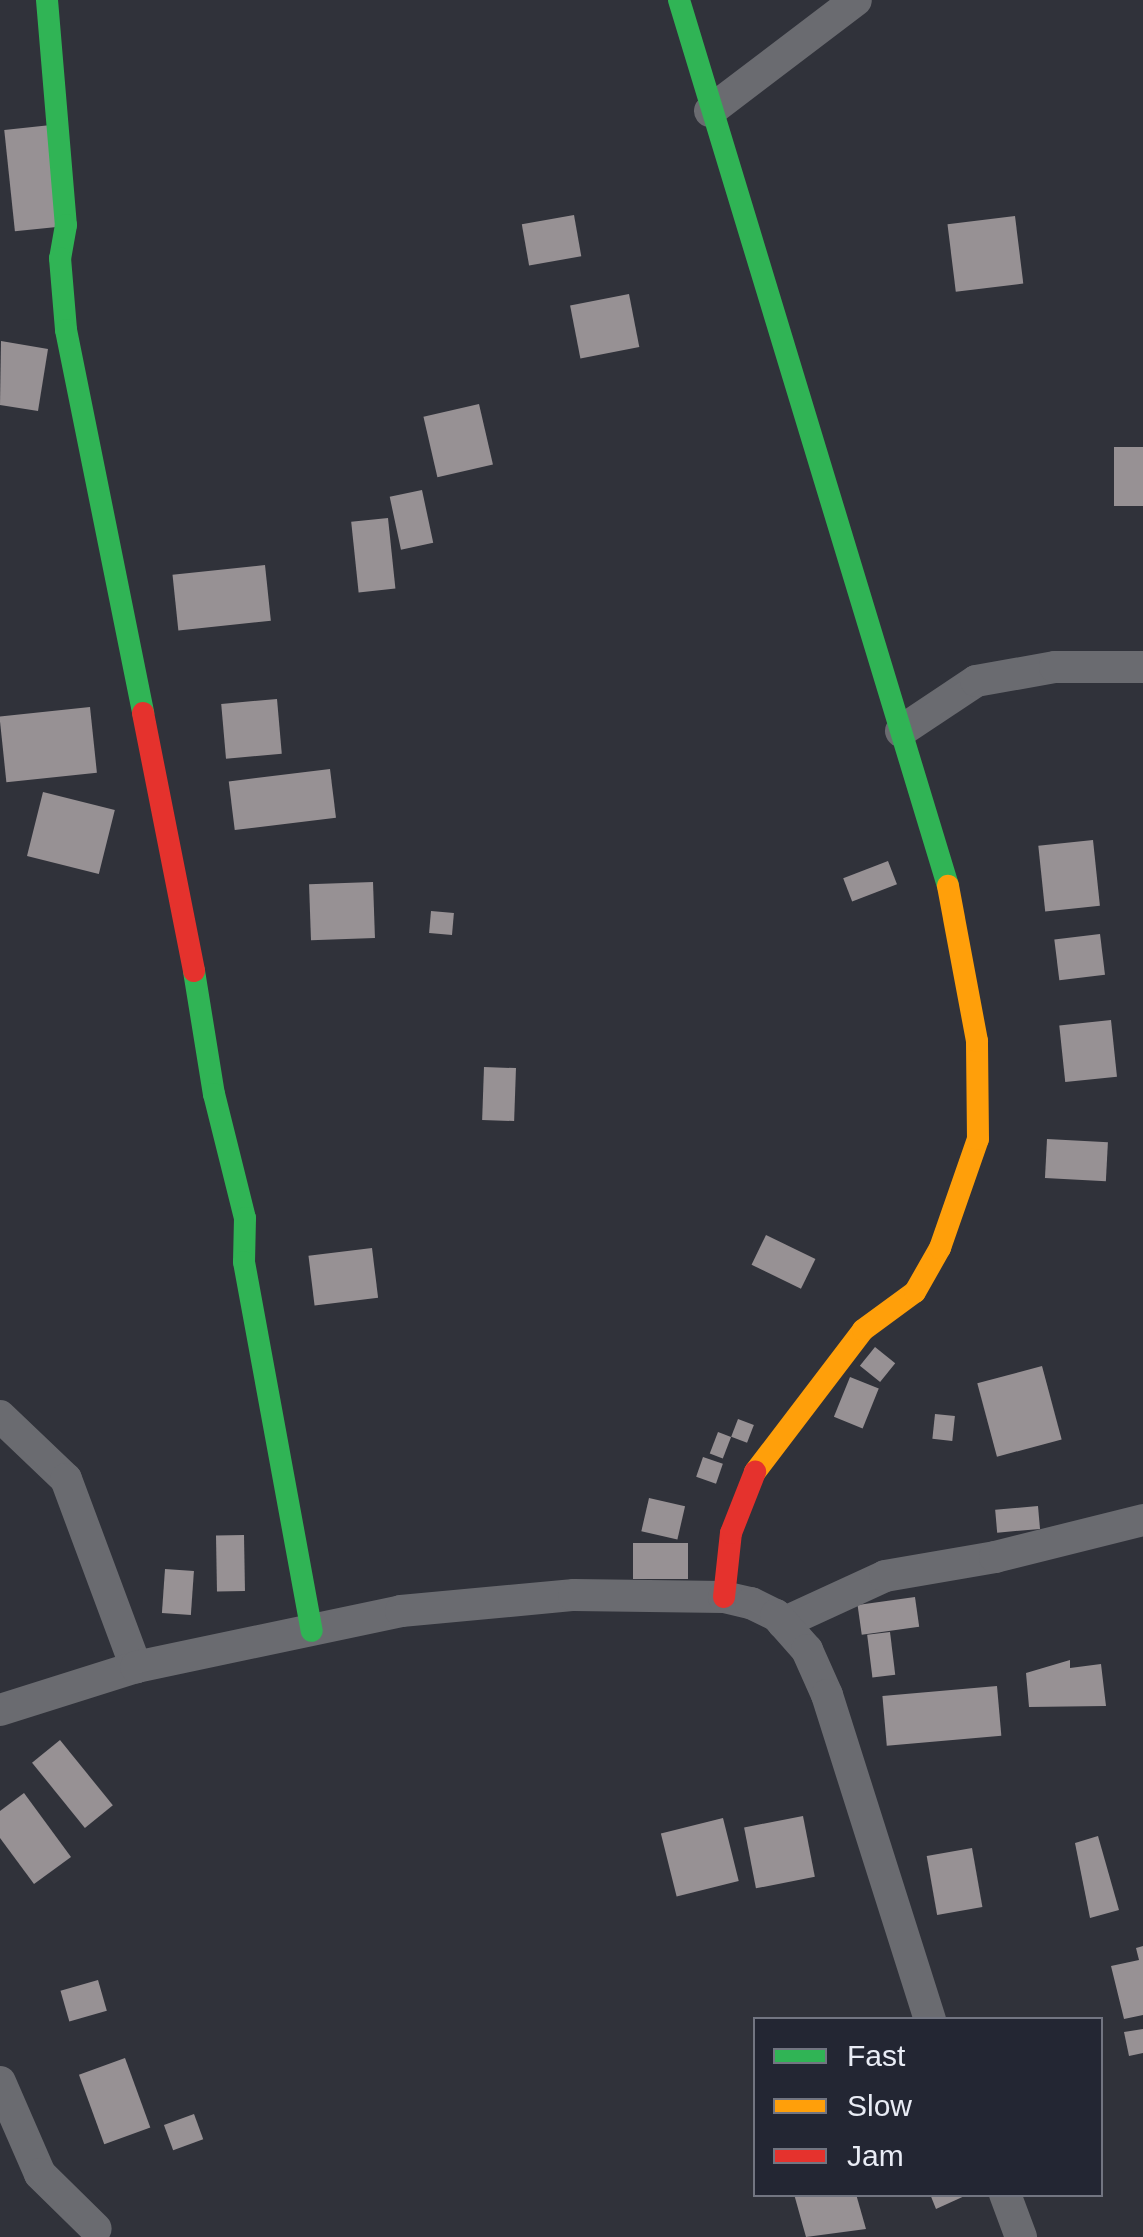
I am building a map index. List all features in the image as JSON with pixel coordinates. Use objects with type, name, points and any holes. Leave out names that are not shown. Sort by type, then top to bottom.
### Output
[{"type":"street","points":[[47,0],[66,225],[60,258],[66,330],[190,944],[214,1094],[245,1218],[244,1262],[312,1631]]},
{"type":"street","points":[[678,0],[945,872],[977,1041],[978,1139],[940,1248],[915,1292],[863,1330],[749,1480],[731,1533],[724,1597]]},
{"type":"street","points":[[710,110],[856,0]]},
{"type":"street","points":[[902,732],[976,681],[1055,666],[1143,667]]},
{"type":"street","points":[[0,1416],[66,1479],[136,1666]]},
{"type":"street","points":[[783,1623],[884,1576],[994,1557],[1143,1520]]},
{"type":"street","points":[[0,1710],[136,1666],[401,1611],[574,1595],[724,1597],[764,1609],[807,1650],[828,1695],[929,2017]]},
{"type":"street","points":[[0,2082],[40,2174],[96,2229]]},
{"type":"street","points":[[1006,2197],[1021,2237]]},
{"type":"building","points":[[51,125],[62,226],[15,231],[4,130]]},
{"type":"building","points":[[574,215],[581,256],[529,266],[522,224]]},
{"type":"building","points":[[1015,216],[1023,283],[956,292],[948,224]]},
{"type":"building","points":[[629,294],[639,347],[580,358],[570,305]]},
{"type":"building","points":[[1,341],[48,349],[38,411],[0,405]]},
{"type":"building","points":[[479,404],[493,464],[437,477],[423,417]]},
{"type":"building","points":[[1114,447],[1143,447],[1143,506],[1114,506]]},
{"type":"building","points":[[422,490],[433,543],[401,550],[390,497]]},
{"type":"building","points":[[388,518],[395,589],[359,592],[351,522]]},
{"type":"building","points":[[265,565],[271,621],[178,630],[173,575]]},
{"type":"building","points":[[277,699],[282,754],[226,759],[221,704]]},
{"type":"building","points":[[90,707],[97,773],[6,782],[0,716]]},
{"type":"building","points":[[330,769],[336,818],[235,830],[229,781]]},
{"type":"building","points":[[43,792],[115,810],[99,874],[27,856]]},
{"type":"building","points":[[1093,840],[1100,906],[1045,911],[1038,846]]},
{"type":"building","points":[[888,861],[897,884],[852,902],[843,878]]},
{"type":"building","points":[[373,882],[375,938],[311,940],[309,884]]},
{"type":"building","points":[[431,911],[454,913],[452,935],[429,933]]},
{"type":"building","points":[[1100,934],[1105,975],[1059,980],[1054,940]]},
{"type":"building","points":[[1111,1020],[1117,1077],[1065,1082],[1059,1025]]},
{"type":"building","points":[[484,1067],[516,1068],[514,1121],[482,1120]]},
{"type":"building","points":[[1047,1139],[1108,1142],[1106,1181],[1045,1178]]},
{"type":"building","points":[[766,1235],[815,1259],[801,1289],[752,1265]]},
{"type":"building","points":[[372,1248],[378,1298],[315,1305],[308,1256]]},
{"type":"building","points":[[875,1347],[895,1363],[880,1382],[860,1366]]},
{"type":"building","points":[[1042,1366],[1062,1439],[997,1457],[977,1383]]},
{"type":"building","points":[[850,1377],[879,1389],[863,1428],[834,1417]]},
{"type":"building","points":[[935,1414],[955,1416],[952,1441],[932,1439]]},
{"type":"building","points":[[738,1419],[754,1425],[747,1443],[731,1437]]},
{"type":"building","points":[[718,1432],[731,1437],[723,1458],[710,1453]]},
{"type":"building","points":[[703,1457],[723,1464],[716,1484],[696,1477]]},
{"type":"building","points":[[649,1498],[685,1506],[677,1539],[641,1531]]},
{"type":"building","points":[[1038,1506],[1040,1529],[997,1533],[995,1510]]},
{"type":"building","points":[[216,1535],[244,1535],[245,1591],[217,1591]]},
{"type":"building","points":[[633,1543],[688,1543],[688,1579],[633,1579]]},
{"type":"building","points":[[165,1569],[194,1571],[191,1615],[162,1613]]},
{"type":"building","points":[[915,1597],[919,1627],[862,1635],[858,1605]]},
{"type":"building","points":[[890,1632],[895,1675],[872,1677],[867,1635]]},
{"type":"building","points":[[1070,1660],[1070,1668],[1101,1664],[1106,1706],[1029,1707],[1026,1673]]},
{"type":"building","points":[[997,1686],[1001,1736],[887,1746],[882,1696]]},
{"type":"building","points":[[60,1740],[113,1805],[85,1828],[32,1763]]},
{"type":"building","points":[[24,1793],[71,1857],[34,1884],[0,1838],[0,1811]]},
{"type":"building","points":[[803,1816],[815,1877],[756,1888],[744,1827]]},
{"type":"building","points":[[723,1818],[739,1881],[677,1897],[661,1833]]},
{"type":"building","points":[[1098,1836],[1119,1910],[1090,1918],[1075,1843]]},
{"type":"building","points":[[972,1848],[982,1907],[937,1915],[927,1856]]},
{"type":"building","points":[[1143,1946],[1143,2015],[1124,2019],[1111,1966],[1139,1960],[1136,1948]]},
{"type":"building","points":[[98,1980],[107,2011],[69,2022],[61,1991]]},
{"type":"building","points":[[1143,2029],[1143,2053],[1129,2056],[1124,2032]]},
{"type":"building","points":[[125,2058],[150,2128],[104,2144],[79,2075]]},
{"type":"building","points":[[194,2114],[203,2139],[173,2150],[164,2125]]},
{"type":"building","points":[[795,2197],[857,2197],[866,2229],[806,2237]]},
{"type":"building","points":[[931,2197],[962,2197],[936,2209]]},
{"type":"traffic: fast","points":[[47,0],[66,225],[60,258],[66,330],[143,713]]},
{"type":"traffic: fast","points":[[679,0],[948,886]]},
{"type":"traffic: fast","points":[[194,971],[214,1094],[245,1218],[244,1262],[312,1631]]},
{"type":"traffic: slow","points":[[755,1472],[863,1330],[915,1292],[940,1248],[978,1139],[977,1041],[948,886]]},
{"type":"traffic: jam","points":[[143,713],[194,971]]},
{"type":"traffic: jam","points":[[724,1597],[731,1533],[755,1472]]}]
